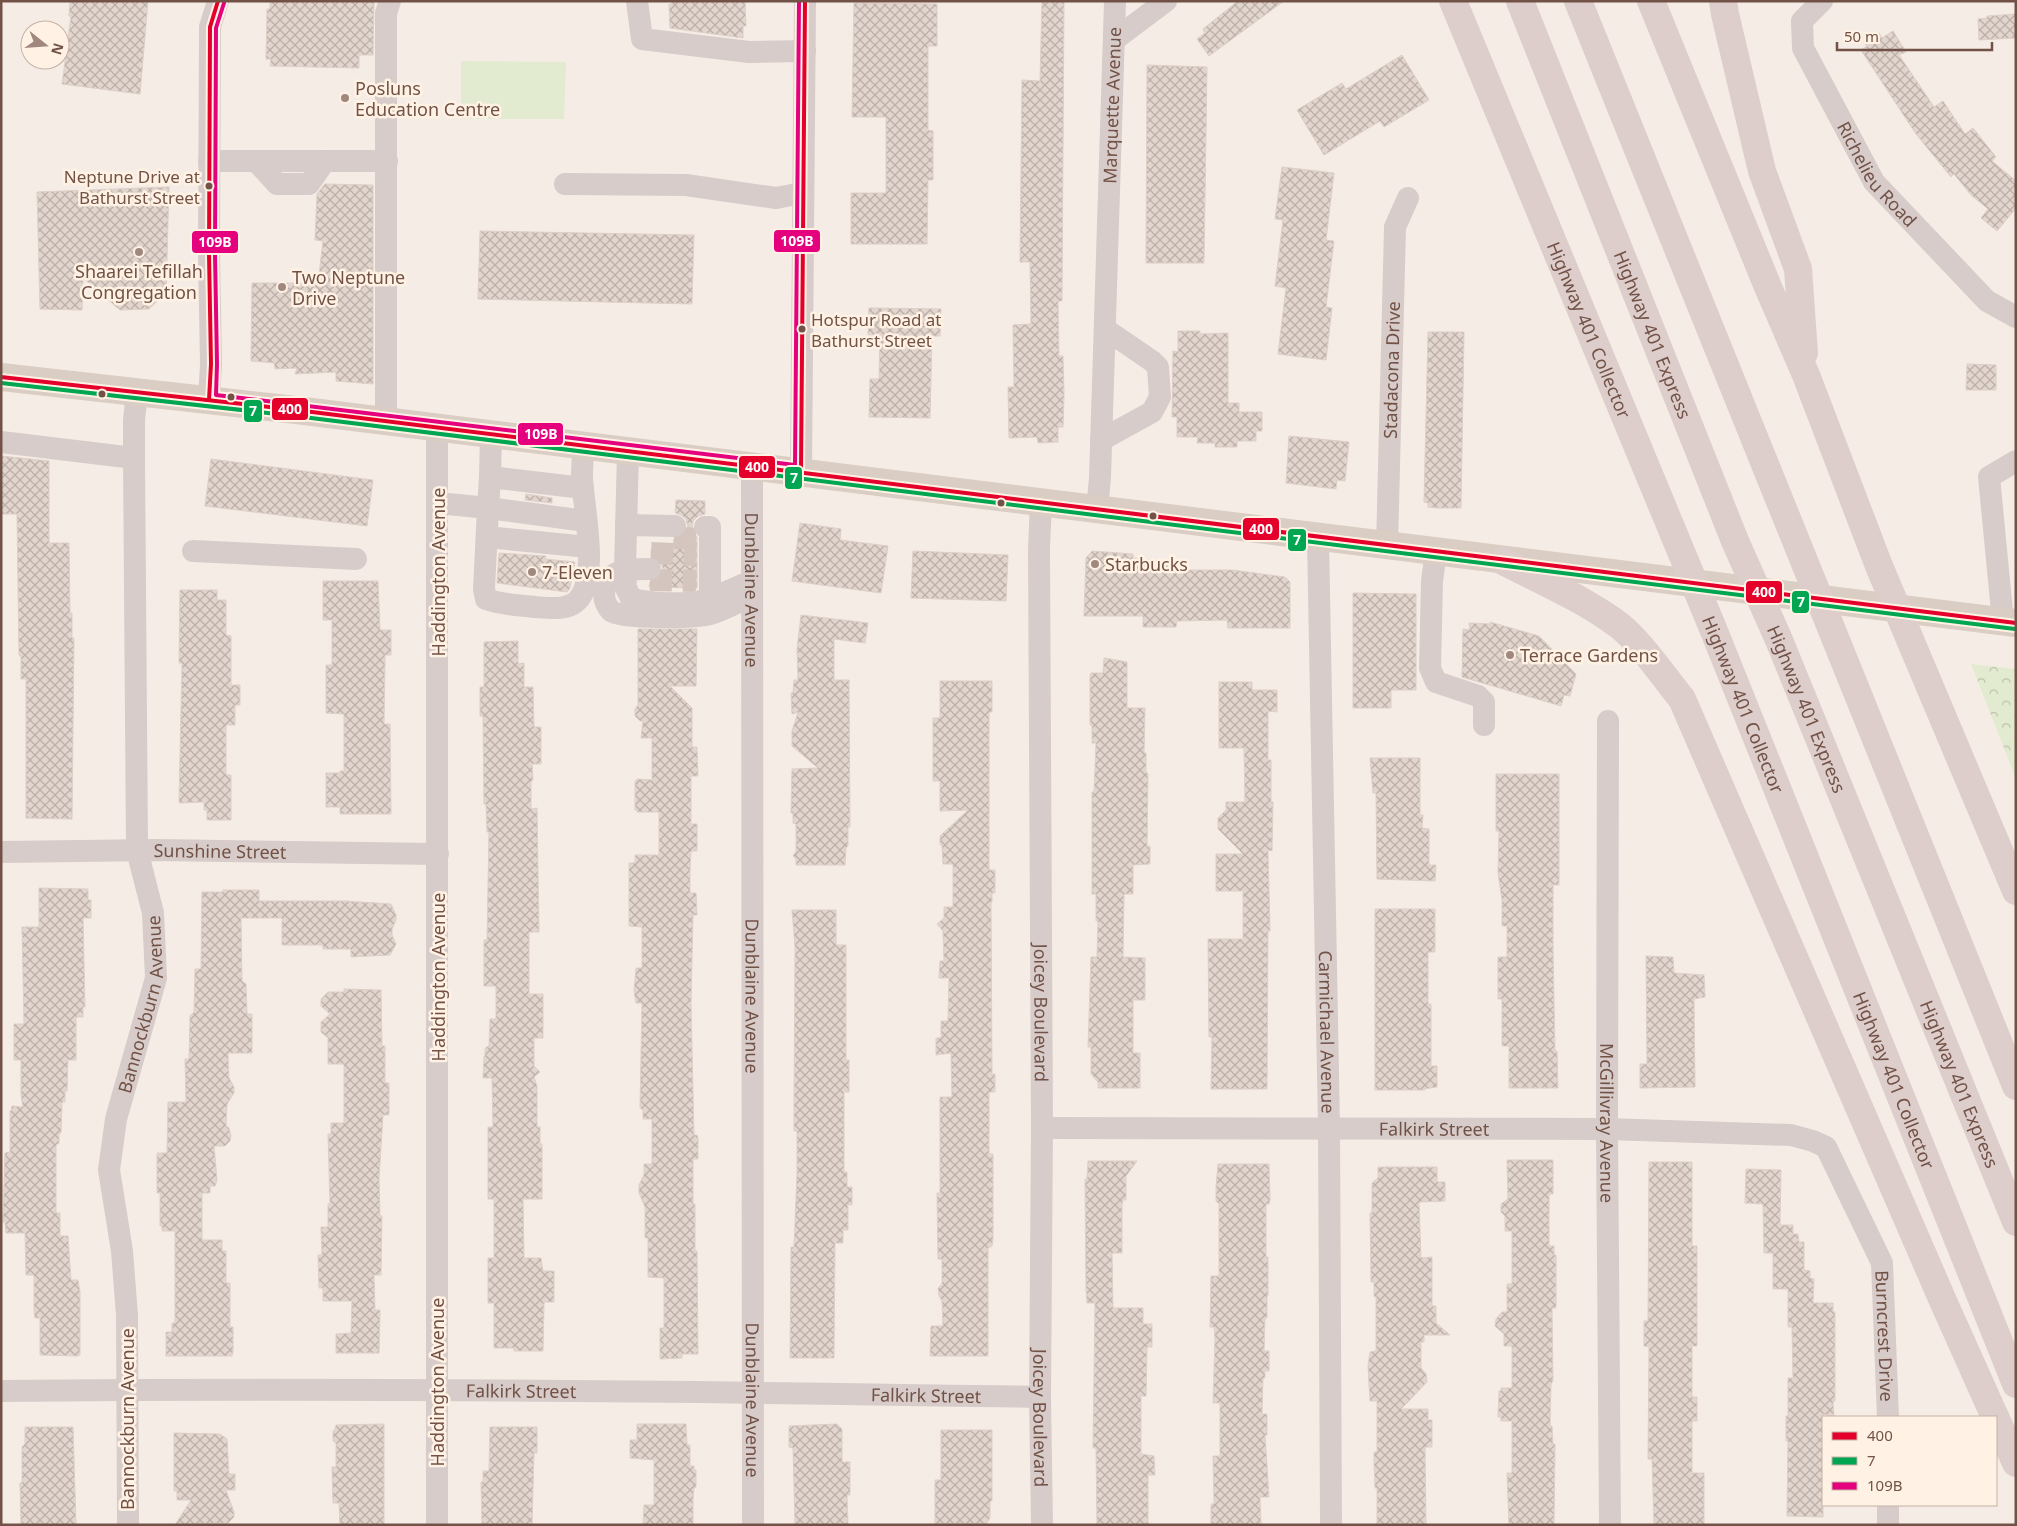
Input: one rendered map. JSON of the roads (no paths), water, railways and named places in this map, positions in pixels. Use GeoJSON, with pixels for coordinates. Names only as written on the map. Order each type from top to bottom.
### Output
{"type":"FeatureCollection","features":[{"type":"Feature","properties":{"kind":"highway","name":"Highway 401 Collector"},"geometry":{"type":"LineString","coordinates":[[1453,1],[1675,541],[1714,631],[2016,1384]]}},
{"type":"Feature","properties":{"kind":"highway","name":"Highway 401 Express"},"geometry":{"type":"LineString","coordinates":[[1520,1],[1735,542],[1779,640],[2016,1222]]}},
{"type":"Feature","properties":{"kind":"highway"},"geometry":{"type":"LineString","coordinates":[[1578,1],[2016,1086]]}},
{"type":"Feature","properties":{"kind":"highway"},"geometry":{"type":"LineString","coordinates":[[1652,1],[1764,278],[1806,375],[1879,566],[2016,891]]}},
{"type":"Feature","properties":{"kind":"highway"},"geometry":{"type":"LineString","coordinates":[[1723,1],[1762,170],[1798,270],[1806,375]]}},
{"type":"Feature","properties":{"kind":"highway"},"geometry":{"type":"LineString","coordinates":[[1502,561],[1584,603],[1620,627],[1633,639],[1682,699],[1994,1416]]}},
{"type":"Feature","properties":{"kind":"highway"},"geometry":{"type":"LineString","coordinates":[[1997,1422],[2016,1463]]}},
{"type":"Feature","properties":{"kind":"main road"},"geometry":{"type":"LineString","coordinates":[[1,377],[209,400],[752,468],[801,472],[2010,623]]}},
{"type":"Feature","properties":{"kind":"street"},"geometry":{"type":"LineString","coordinates":[[209,400],[211,364],[210,28],[218,1]]}},
{"type":"Feature","properties":{"kind":"street"},"geometry":{"type":"LineString","coordinates":[[386,422],[386,13],[390,1]]}},
{"type":"Feature","properties":{"kind":"street"},"geometry":{"type":"LineString","coordinates":[[637,1],[642,39],[750,52],[805,51]]}},
{"type":"Feature","properties":{"kind":"street"},"geometry":{"type":"LineString","coordinates":[[801,472],[805,1]]}},
{"type":"Feature","properties":{"kind":"street","name":"Marquette Avenue"},"geometry":{"type":"LineString","coordinates":[[1097,509],[1105,329],[1115,1]]}},
{"type":"Feature","properties":{"kind":"street"},"geometry":{"type":"LineString","coordinates":[[1114,40],[1166,1]]}},
{"type":"Feature","properties":{"kind":"street","name":"Richelieu Road"},"geometry":{"type":"LineString","coordinates":[[1822,1],[1802,20],[1803,48],[1874,182],[1987,301],[2016,317]]}},
{"type":"Feature","properties":{"kind":"street"},"geometry":{"type":"LineString","coordinates":[[209,161],[387,162]]}},
{"type":"Feature","properties":{"kind":"street"},"geometry":{"type":"LineString","coordinates":[[565,184],[686,185],[776,198],[802,193]]}},
{"type":"Feature","properties":{"kind":"street","name":"Stadacona Drive"},"geometry":{"type":"LineString","coordinates":[[1388,546],[1395,228],[1408,198]]}},
{"type":"Feature","properties":{"kind":"street"},"geometry":{"type":"LineString","coordinates":[[1101,440],[1152,412],[1160,397],[1158,367],[1152,360],[1105,329]]}},
{"type":"Feature","properties":{"kind":"street","name":"Bannockburn Avenue"},"geometry":{"type":"LineString","coordinates":[[128,1525],[127,1315],[122,1251],[108,1170],[116,1119],[156,978],[153,913],[137,850],[134,420],[137,393]]}},
{"type":"Feature","properties":{"kind":"street","name":"Haddington Avenue"},"geometry":{"type":"LineString","coordinates":[[437,429],[437,1525]]}},
{"type":"Feature","properties":{"kind":"street"},"geometry":{"type":"LineString","coordinates":[[491,436],[484,589],[486,598],[497,603],[556,609],[574,604],[583,594],[588,579],[590,563],[583,488],[583,447]]}},
{"type":"Feature","properties":{"kind":"street"},"geometry":{"type":"LineString","coordinates":[[1,442],[134,458]]}},
{"type":"Feature","properties":{"kind":"street"},"geometry":{"type":"LineString","coordinates":[[628,452],[625,553],[626,588],[631,598],[640,601],[687,602],[705,561],[752,588],[725,609],[709,614],[623,616],[612,612],[607,607],[604,596],[606,582],[625,553],[674,532]]}},
{"type":"Feature","properties":{"kind":"street"},"geometry":{"type":"LineString","coordinates":[[2010,623],[1989,477],[2016,461]]}},
{"type":"Feature","properties":{"kind":"street","name":"Dunblaine Avenue"},"geometry":{"type":"LineString","coordinates":[[752,468],[753,1525]]}},
{"type":"Feature","properties":{"kind":"street"},"geometry":{"type":"LineString","coordinates":[[490,477],[583,488]]}},
{"type":"Feature","properties":{"kind":"street","name":"Joicey Boulevard"},"geometry":{"type":"LineString","coordinates":[[1041,502],[1039,549],[1042,1128],[1040,1397],[1042,1525]]}},
{"type":"Feature","properties":{"kind":"street"},"geometry":{"type":"LineString","coordinates":[[438,503],[586,521]]}},
{"type":"Feature","properties":{"kind":"street"},"geometry":{"type":"LineString","coordinates":[[487,537],[588,547]]}},
{"type":"Feature","properties":{"kind":"street","name":"Carmichael Avenue"},"geometry":{"type":"LineString","coordinates":[[1318,538],[1329,1127],[1331,1525]]}},
{"type":"Feature","properties":{"kind":"street"},"geometry":{"type":"LineString","coordinates":[[193,551],[356,559]]}},
{"type":"Feature","properties":{"kind":"street"},"geometry":{"type":"LineString","coordinates":[[1436,552],[1432,581],[1430,668],[1436,682],[1478,696],[1484,702],[1484,725]]}},
{"type":"Feature","properties":{"kind":"street"},"geometry":{"type":"LineString","coordinates":[[625,553],[650,567]]}},
{"type":"Feature","properties":{"kind":"street","name":"McGillivray Avenue"},"geometry":{"type":"LineString","coordinates":[[1608,721],[1607,1129],[1610,1525]]}},
{"type":"Feature","properties":{"kind":"street","name":"Sunshine Street"},"geometry":{"type":"LineString","coordinates":[[1,852],[137,850],[438,854]]}},
{"type":"Feature","properties":{"kind":"street","name":"Falkirk Street"},"geometry":{"type":"LineString","coordinates":[[1042,1128],[1329,1127],[1607,1129],[1792,1135],[1813,1140],[1826,1147]]}},
{"type":"Feature","properties":{"kind":"street","name":"Burncrest Drive"},"geometry":{"type":"LineString","coordinates":[[1826,1147],[1882,1263],[1888,1416]]}},
{"type":"Feature","properties":{"kind":"street","name":"Falkirk Street"},"geometry":{"type":"LineString","coordinates":[[1,1391],[436,1389],[753,1391],[1040,1397]]}},
{"type":"Feature","properties":{"kind":"street"},"geometry":{"type":"LineString","coordinates":[[1888,1506],[1888,1525]]}},
{"type":"Feature","properties":{"kind":"tunnel"},"geometry":{"type":"LineString","coordinates":[[674,538],[704,539]]}},
{"type":"Feature","properties":{"kind":"tunnel"},"geometry":{"type":"LineString","coordinates":[[651,553],[696,555]]}},
{"type":"Feature","properties":{"kind":"tunnel"},"geometry":{"type":"LineString","coordinates":[[650,580],[696,581]]}},
{"type":"Feature","properties":{"kind":"place","name":"Posluns Education Centre"},"geometry":{"type":"Point","coordinates":[345,98]}},
{"type":"Feature","properties":{"kind":"place","name":"Neptune Drive at Bathurst Street"},"geometry":{"type":"Point","coordinates":[209,186]}},
{"type":"Feature","properties":{"kind":"place","name":"Shaarei Tefillah Congregation"},"geometry":{"type":"Point","coordinates":[139,252]}},
{"type":"Feature","properties":{"kind":"place","name":"Two Neptune Drive"},"geometry":{"type":"Point","coordinates":[282,287]}},
{"type":"Feature","properties":{"kind":"place","name":"Hotspur Road at Bathurst Street"},"geometry":{"type":"Point","coordinates":[802,329]}},
{"type":"Feature","properties":{"kind":"place","name":"Starbucks"},"geometry":{"type":"Point","coordinates":[1095,564]}},
{"type":"Feature","properties":{"kind":"place","name":"7-Eleven"},"geometry":{"type":"Point","coordinates":[532,572]}},
{"type":"Feature","properties":{"kind":"place","name":"Terrace Gardens"},"geometry":{"type":"Point","coordinates":[1510,655]}}]}
